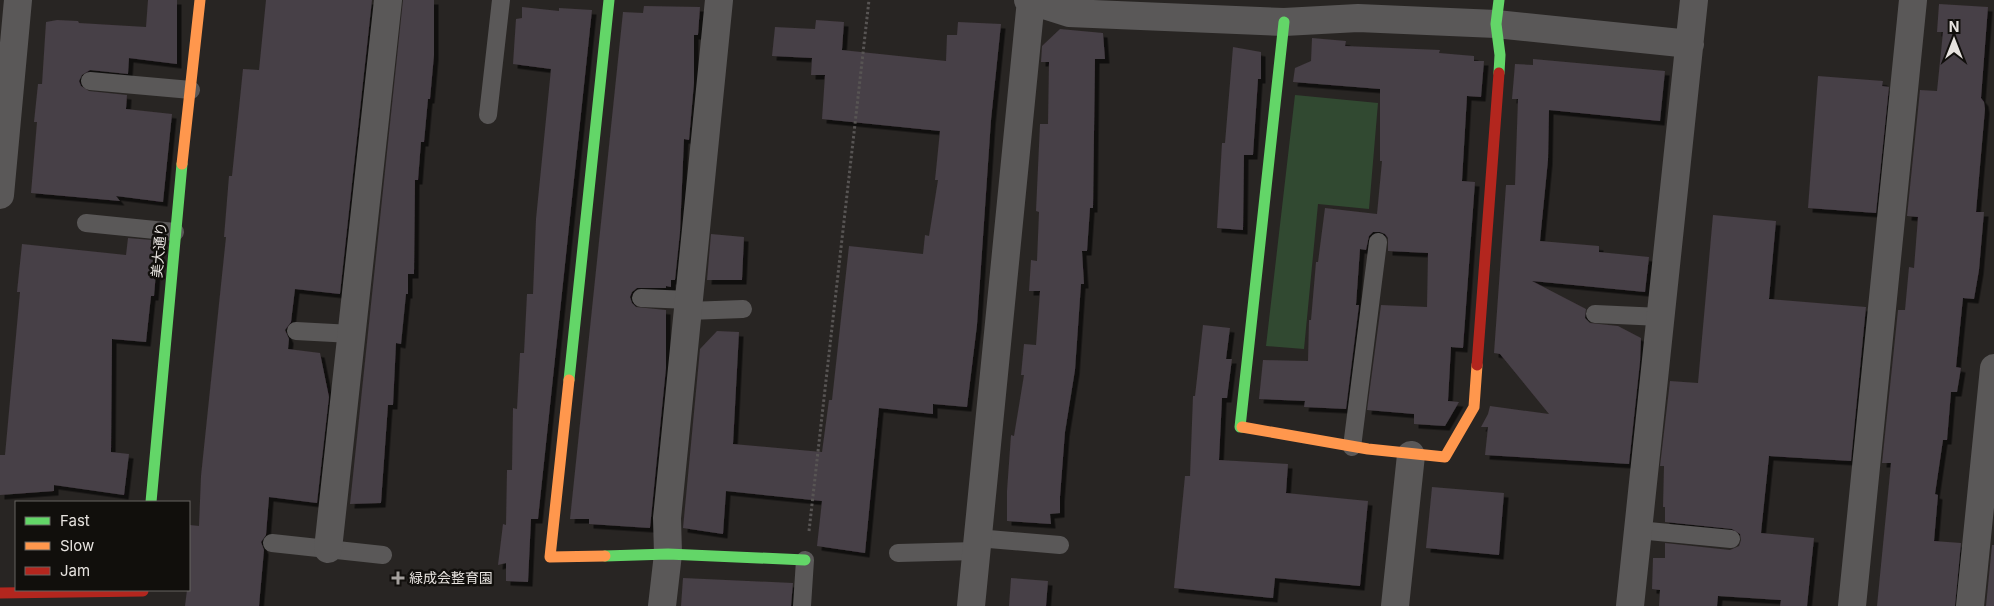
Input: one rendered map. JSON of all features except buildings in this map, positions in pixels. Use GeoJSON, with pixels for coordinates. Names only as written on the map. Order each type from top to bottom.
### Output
{"type":"FeatureCollection","features":[{"type":"Feature","properties":{"kind":"street"},"geometry":{"type":"LineString","coordinates":[[0,195],[18,0]]}},
{"type":"Feature","properties":{"kind":"street","name":"美大通り"},"geometry":{"type":"LineString","coordinates":[[151,501],[175,232],[200,0]]}},
{"type":"Feature","properties":{"kind":"street"},"geometry":{"type":"LineString","coordinates":[[328,549],[388,0]]}},
{"type":"Feature","properties":{"kind":"street"},"geometry":{"type":"LineString","coordinates":[[609,0],[550,557],[668,554],[805,560]]}},
{"type":"Feature","properties":{"kind":"street"},"geometry":{"type":"LineString","coordinates":[[662,606],[668,554],[667,518],[719,0]]}},
{"type":"Feature","properties":{"kind":"street"},"geometry":{"type":"LineString","coordinates":[[971,606],[1030,0],[1068,14],[1284,22],[1359,9],[1498,12],[1690,44]]}},
{"type":"Feature","properties":{"kind":"street"},"geometry":{"type":"LineString","coordinates":[[1630,606],[1694,0]]}},
{"type":"Feature","properties":{"kind":"street"},"geometry":{"type":"LineString","coordinates":[[1852,606],[1913,0]]}},
{"type":"Feature","properties":{"kind":"street"},"geometry":{"type":"LineString","coordinates":[[1284,22],[1240,427],[1352,447],[1411,455],[1445,457],[1474,407],[1500,55],[1498,12]]}},
{"type":"Feature","properties":{"kind":"street"},"geometry":{"type":"LineString","coordinates":[[1970,606],[1994,368]]}},
{"type":"Feature","properties":{"kind":"street"},"geometry":{"type":"LineString","coordinates":[[1395,606],[1411,455]]}},
{"type":"Feature","properties":{"kind":"street"},"geometry":{"type":"LineString","coordinates":[[0,593],[95,591]]}},
{"type":"Feature","properties":{"kind":"street"},"geometry":{"type":"LineString","coordinates":[[142,606],[143,591]]}},
{"type":"Feature","properties":{"kind":"lane"},"geometry":{"type":"LineString","coordinates":[[488,115],[501,0]]}},
{"type":"Feature","properties":{"kind":"lane"},"geometry":{"type":"LineString","coordinates":[[90,81],[190,90]]}},
{"type":"Feature","properties":{"kind":"lane"},"geometry":{"type":"LineString","coordinates":[[86,222],[175,232]]}},
{"type":"Feature","properties":{"kind":"lane"},"geometry":{"type":"LineString","coordinates":[[1352,447],[1378,242]]}},
{"type":"Feature","properties":{"kind":"lane"},"geometry":{"type":"LineString","coordinates":[[641,298],[689,305],[743,309]]}},
{"type":"Feature","properties":{"kind":"lane"},"geometry":{"type":"LineString","coordinates":[[1595,314],[1661,317]]}},
{"type":"Feature","properties":{"kind":"lane"},"geometry":{"type":"LineString","coordinates":[[296,331],[352,334]]}},
{"type":"Feature","properties":{"kind":"lane"},"geometry":{"type":"LineString","coordinates":[[1638,530],[1731,539]]}},
{"type":"Feature","properties":{"kind":"lane"},"geometry":{"type":"LineString","coordinates":[[272,542],[384,555]]}},
{"type":"Feature","properties":{"kind":"lane"},"geometry":{"type":"LineString","coordinates":[[898,553],[977,545],[1060,545]]}},
{"type":"Feature","properties":{"kind":"lane"},"geometry":{"type":"LineString","coordinates":[[802,606],[805,560]]}},
{"type":"Feature","properties":{"kind":"path"},"geometry":{"type":"LineString","coordinates":[[805,560],[868,0]]}},
{"type":"Feature","properties":{"kind":"green space"},"geometry":{"type":"Polygon","coordinates":[[[1295,95],[1378,103],[1369,209],[1318,204],[1304,349],[1266,346],[1295,95]]]}},
{"type":"Feature","properties":{"kind":"traffic: fast"},"geometry":{"type":"LineString","coordinates":[[569,380],[609,0]]}},
{"type":"Feature","properties":{"kind":"traffic: fast"},"geometry":{"type":"LineString","coordinates":[[1499,0],[1496,24],[1500,55],[1499,73]]}},
{"type":"Feature","properties":{"kind":"traffic: fast"},"geometry":{"type":"LineString","coordinates":[[1242,427],[1240,427],[1284,22]]}},
{"type":"Feature","properties":{"kind":"traffic: fast"},"geometry":{"type":"LineString","coordinates":[[151,501],[182,164]]}},
{"type":"Feature","properties":{"kind":"traffic: fast"},"geometry":{"type":"LineString","coordinates":[[605,556],[668,554],[805,560]]}},
{"type":"Feature","properties":{"kind":"traffic: slow"},"geometry":{"type":"LineString","coordinates":[[182,164],[200,0]]}},
{"type":"Feature","properties":{"kind":"traffic: slow"},"geometry":{"type":"LineString","coordinates":[[1242,427],[1368,449],[1445,457],[1474,407],[1477,365]]}},
{"type":"Feature","properties":{"kind":"traffic: slow"},"geometry":{"type":"LineString","coordinates":[[569,380],[550,557],[605,556]]}},
{"type":"Feature","properties":{"kind":"traffic: jam"},"geometry":{"type":"LineString","coordinates":[[1477,365],[1499,73]]}},
{"type":"Feature","properties":{"kind":"traffic: jam"},"geometry":{"type":"LineString","coordinates":[[0,593],[143,591]]}},
{"type":"Feature","properties":{"kind":"place","name":"緑成会整育園"},"geometry":{"type":"Point","coordinates":[398,578]}}]}
